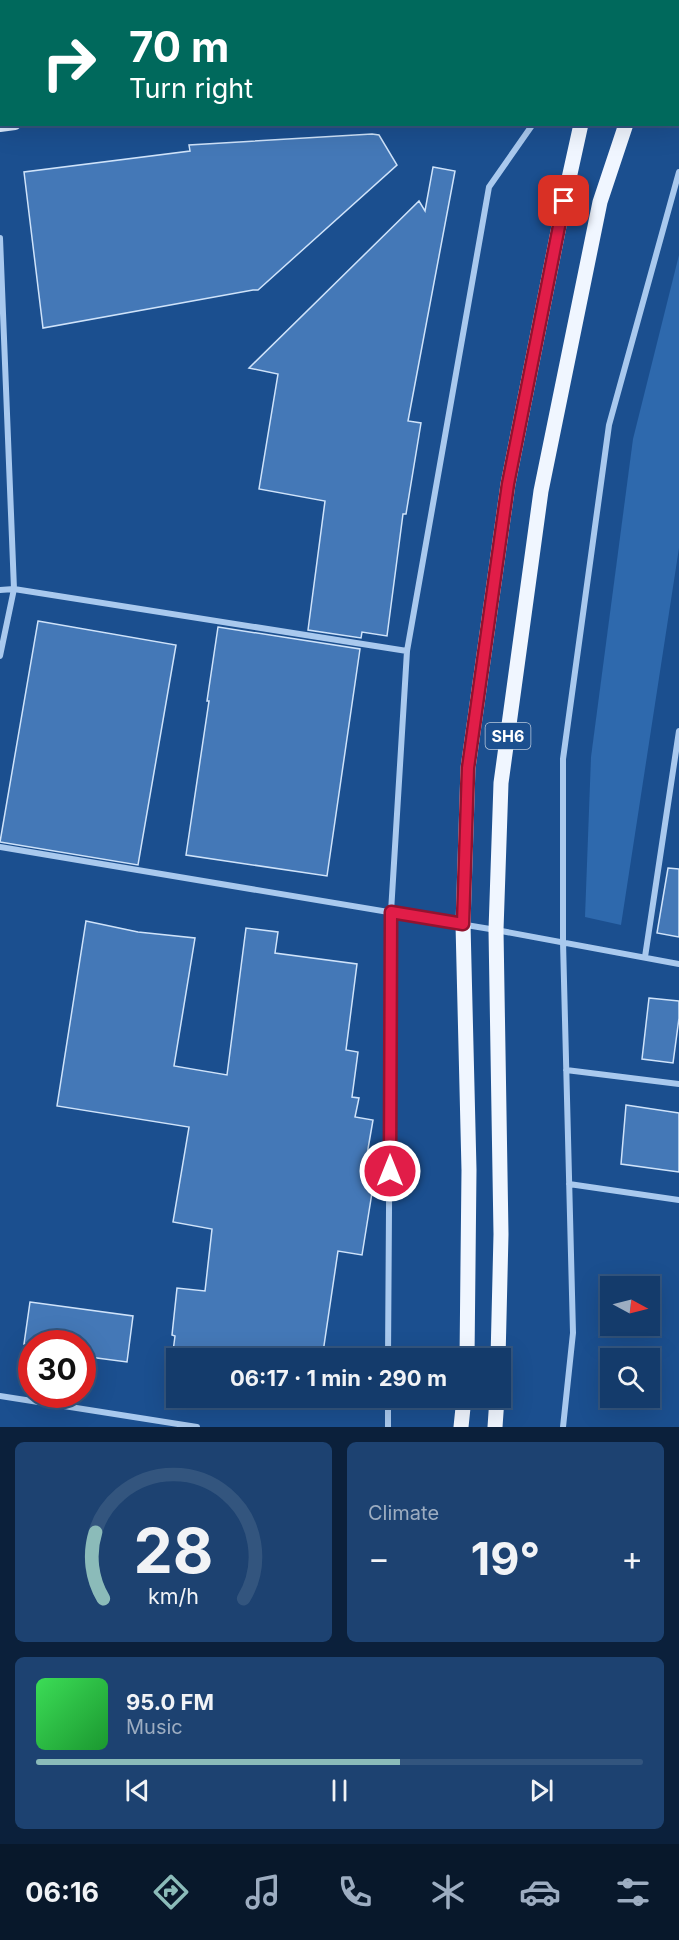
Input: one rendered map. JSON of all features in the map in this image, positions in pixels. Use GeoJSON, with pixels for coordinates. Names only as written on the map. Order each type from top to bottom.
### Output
{"type":"FeatureCollection","features":[{"type":"Feature","properties":{"kind":"main road","name":"SH6"},"geometry":{"type":"LineString","coordinates":[[467,1348],[469,1170],[463,924],[468,768],[508,484],[581,126]]}},
{"type":"Feature","properties":{"kind":"main road","name":"SH6"},"geometry":{"type":"LineString","coordinates":[[498,1348],[501,1233],[496,930],[501,783],[542,491],[600,202],[625,126]]}},
{"type":"Feature","properties":{"kind":"main road"},"geometry":{"type":"LineString","coordinates":[[461,1427],[463,1408]]}},
{"type":"Feature","properties":{"kind":"main road"},"geometry":{"type":"LineString","coordinates":[[495,1427],[496,1408]]}},
{"type":"Feature","properties":{"kind":"street"},"geometry":{"type":"LineString","coordinates":[[388,1348],[391,912],[407,651],[489,187],[532,126]]}},
{"type":"Feature","properties":{"kind":"street"},"geometry":{"type":"LineString","coordinates":[[563,1427],[573,1333],[563,942],[563,759],[609,425],[679,172]]}},
{"type":"Feature","properties":{"kind":"street"},"geometry":{"type":"LineString","coordinates":[[0,238],[14,589],[0,656]]}},
{"type":"Feature","properties":{"kind":"street"},"geometry":{"type":"LineString","coordinates":[[0,590],[14,589],[407,651]]}},
{"type":"Feature","properties":{"kind":"street"},"geometry":{"type":"LineString","coordinates":[[645,957],[679,731]]}},
{"type":"Feature","properties":{"kind":"street"},"geometry":{"type":"LineString","coordinates":[[0,847],[463,924],[679,964]]}},
{"type":"Feature","properties":{"kind":"street"},"geometry":{"type":"LineString","coordinates":[[566,1070],[679,1084]]}},
{"type":"Feature","properties":{"kind":"street"},"geometry":{"type":"LineString","coordinates":[[569,1184],[679,1200]]}},
{"type":"Feature","properties":{"kind":"street"},"geometry":{"type":"LineString","coordinates":[[0,1396],[195,1427]]}},
{"type":"Feature","properties":{"kind":"street"},"geometry":{"type":"LineString","coordinates":[[388,1408],[388,1427]]}},
{"type":"Feature","properties":{"kind":"shaded area"},"geometry":{"type":"Polygon","coordinates":[[[679,255],[679,548],[621,925],[585,917],[591,757],[633,439],[679,255]]]}},
{"type":"Feature","properties":{"kind":"building"},"geometry":{"type":"Polygon","coordinates":[[[379,135],[397,165],[258,290],[43,328],[24,172],[190,151],[189,145],[379,135]]]}},
{"type":"Feature","properties":{"kind":"building"},"geometry":{"type":"Polygon","coordinates":[[[433,167],[455,171],[408,421],[421,423],[406,514],[403,514],[387,636],[362,632],[361,638],[308,630],[325,501],[259,489],[278,374],[249,368],[419,201],[425,211],[433,167]]]}},
{"type":"Feature","properties":{"kind":"building"},"geometry":{"type":"Polygon","coordinates":[[[38,621],[176,645],[138,865],[0,842],[38,621]]]}},
{"type":"Feature","properties":{"kind":"building"},"geometry":{"type":"Polygon","coordinates":[[[218,627],[360,649],[327,876],[186,855],[218,627]]]}},
{"type":"Feature","properties":{"kind":"building"},"geometry":{"type":"Polygon","coordinates":[[[668,868],[679,869],[679,937],[657,933],[668,868]]]}},
{"type":"Feature","properties":{"kind":"building"},"geometry":{"type":"Polygon","coordinates":[[[86,921],[138,932],[195,938],[174,1066],[227,1075],[246,928],[278,932],[275,953],[357,964],[346,1050],[358,1052],[352,1097],[359,1098],[355,1117],[373,1120],[364,1172],[375,1174],[362,1255],[338,1251],[324,1348],[173,1348],[175,1336],[172,1335],[177,1288],[205,1291],[212,1229],[173,1222],[189,1127],[57,1106],[86,921]]]}},
{"type":"Feature","properties":{"kind":"building"},"geometry":{"type":"Polygon","coordinates":[[[649,998],[679,1001],[673,1063],[642,1059],[649,998]]]}},
{"type":"Feature","properties":{"kind":"building"},"geometry":{"type":"Polygon","coordinates":[[[626,1105],[679,1113],[679,1172],[621,1164],[626,1105]]]}},
{"type":"Feature","properties":{"kind":"building"},"geometry":{"type":"Polygon","coordinates":[[[30,1302],[133,1316],[127,1362],[96,1358],[96,1330],[26,1330],[30,1302]]]}},
{"type":"Feature","properties":{"kind":"route"},"geometry":{"type":"LineString","coordinates":[[390,1171],[391,912],[463,924],[468,768],[508,484],[564,201]]}}]}
